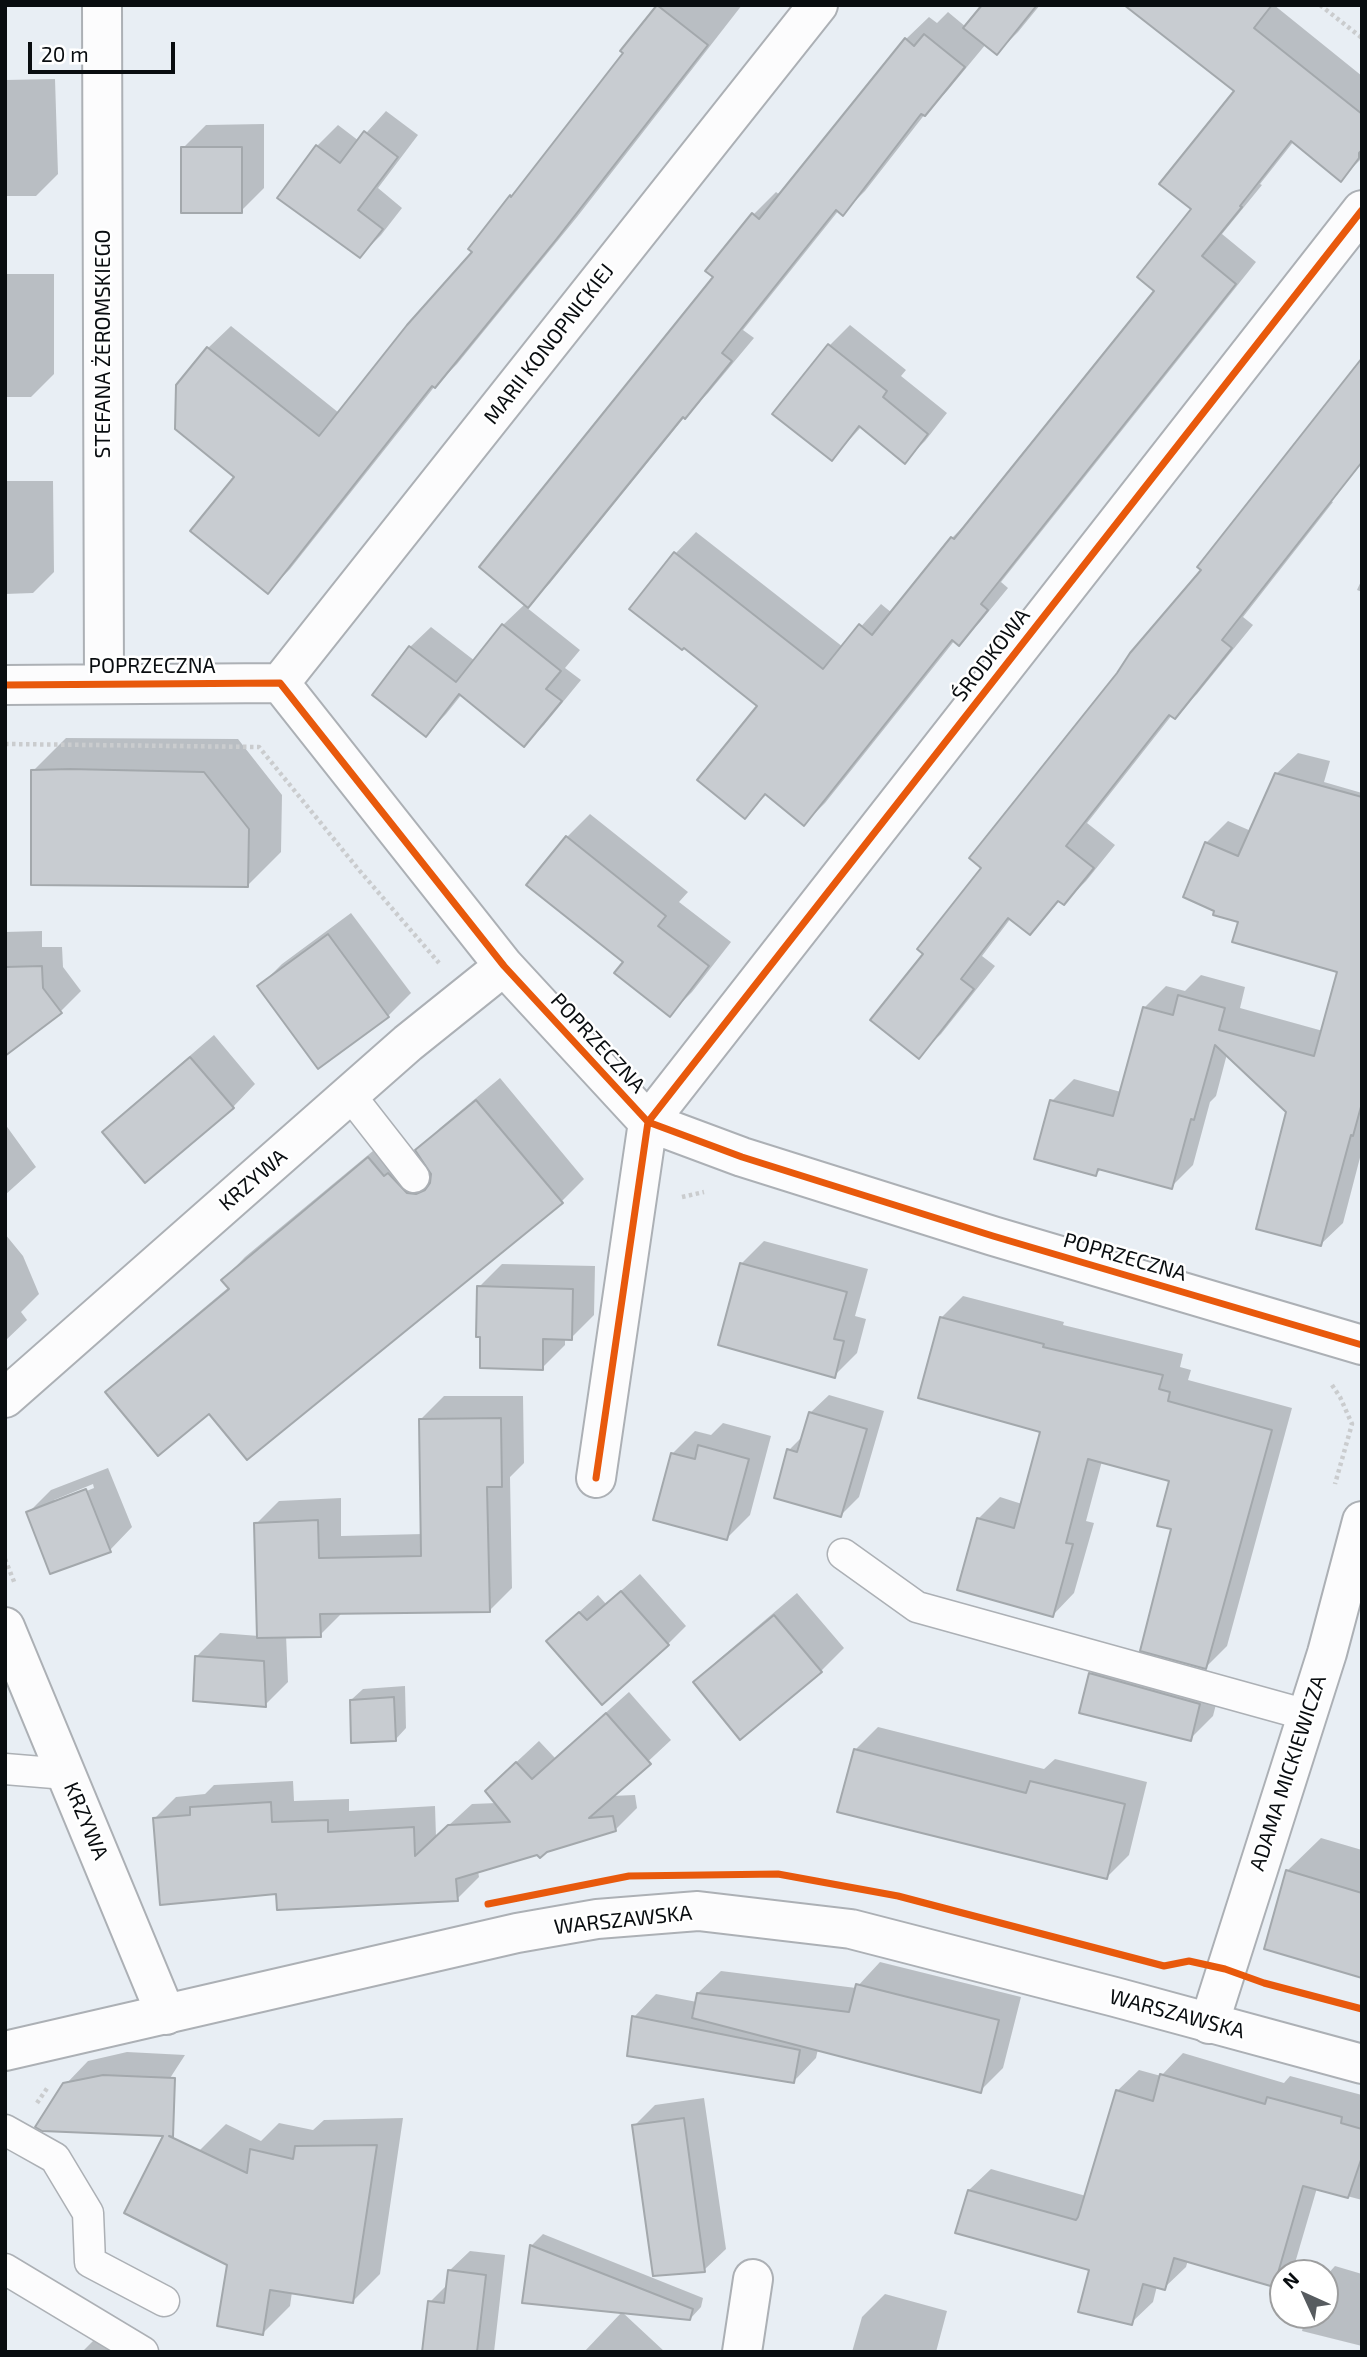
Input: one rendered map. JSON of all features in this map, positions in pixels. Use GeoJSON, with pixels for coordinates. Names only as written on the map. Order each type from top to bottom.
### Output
{"type":"FeatureCollection","features":[{"type":"Feature","properties":{"kind":"street","name":"STEFANA ŻEROMSKIEGO"},"geometry":{"type":"LineString","coordinates":[[102,5],[104,683]]}},
{"type":"Feature","properties":{"kind":"street","name":"MARII KONOPNICKIEJ"},"geometry":{"type":"LineString","coordinates":[[280,683],[818,5]]}},
{"type":"Feature","properties":{"kind":"street","name":"ŚRODKOWA"},"geometry":{"type":"LineString","coordinates":[[648,1122],[1362,210]]}},
{"type":"Feature","properties":{"kind":"street","name":"POPRZECZNA"},"geometry":{"type":"LineString","coordinates":[[5,685],[280,683],[504,966],[648,1122],[742,1157],[993,1236],[1362,1345]]}},
{"type":"Feature","properties":{"kind":"street","name":"KRZYWA"},"geometry":{"type":"LineString","coordinates":[[5,1398],[408,1043],[504,966]]}},
{"type":"Feature","properties":{"kind":"street"},"geometry":{"type":"LineString","coordinates":[[596,1478],[648,1122]]}},
{"type":"Feature","properties":{"kind":"street","name":"ADAMA MICKIEWICZA"},"geometry":{"type":"LineString","coordinates":[[1209,2024],[1327,1653],[1362,1521]]}},
{"type":"Feature","properties":{"kind":"street","name":"KRZYWA"},"geometry":{"type":"LineString","coordinates":[[5,1627],[166,2015]]}},
{"type":"Feature","properties":{"kind":"street","name":"WARSZAWSKA"},"geometry":{"type":"LineString","coordinates":[[5,2051],[517,1933],[597,1919],[698,1911],[851,1929],[1362,2064]]}},
{"type":"Feature","properties":{"kind":"street"},"geometry":{"type":"LineString","coordinates":[[742,2352],[753,2278]]}},
{"type":"Feature","properties":{"kind":"lane"},"geometry":{"type":"LineString","coordinates":[[350,1095],[414,1177]]}},
{"type":"Feature","properties":{"kind":"lane"},"geometry":{"type":"LineString","coordinates":[[842,1554],[918,1607],[1307,1715]]}},
{"type":"Feature","properties":{"kind":"lane"},"geometry":{"type":"LineString","coordinates":[[5,1769],[66,1774]]}},
{"type":"Feature","properties":{"kind":"lane"},"geometry":{"type":"LineString","coordinates":[[10,2132],[55,2158],[88,2213],[90,2262],[164,2301]]}},
{"type":"Feature","properties":{"kind":"lane"},"geometry":{"type":"LineString","coordinates":[[5,2269],[143,2352]]}},
{"type":"Feature","properties":{"kind":"path"},"geometry":{"type":"LineString","coordinates":[[1320,5],[1362,38]]}},
{"type":"Feature","properties":{"kind":"path"},"geometry":{"type":"LineString","coordinates":[[5,744],[259,747],[439,964],[439,973]]}},
{"type":"Feature","properties":{"kind":"path"},"geometry":{"type":"LineString","coordinates":[[10,2132],[50,2085]]}},
{"type":"Feature","properties":{"kind":"building"},"geometry":{"type":"Polygon","coordinates":[[[657,5],[708,45],[555,241],[435,388],[432,386],[268,594],[190,531],[234,477],[175,429],[176,385],[207,347],[319,436],[407,325],[472,252],[468,249],[623,53],[620,51],[657,5]]]}},
{"type":"Feature","properties":{"kind":"building"},"geometry":{"type":"Polygon","coordinates":[[[982,5],[1037,5],[997,55],[963,28],[982,5]]]}},
{"type":"Feature","properties":{"kind":"building"},"geometry":{"type":"Polygon","coordinates":[[[1124,5],[1272,5],[1254,28],[1362,114],[1362,150],[1359,158],[1341,182],[1291,141],[1202,256],[1236,284],[981,604],[988,610],[959,646],[952,640],[804,826],[765,794],[745,819],[697,780],[757,706],[684,648],[682,650],[629,609],[674,552],[823,669],[859,624],[872,635],[951,537],[954,539],[1154,291],[1137,277],[1191,209],[1159,184],[1234,91],[1124,5]]]}},
{"type":"Feature","properties":{"kind":"building"},"geometry":{"type":"Polygon","coordinates":[[[924,34],[965,67],[925,116],[921,114],[843,216],[836,210],[722,353],[732,361],[685,419],[683,417],[528,608],[479,567],[713,277],[705,271],[752,213],[759,219],[905,38],[914,46],[924,34]]]}},
{"type":"Feature","properties":{"kind":"building"},"geometry":{"type":"Polygon","coordinates":[[[364,131],[398,157],[358,210],[383,229],[360,258],[277,198],[316,145],[340,163],[364,131]]]}},
{"type":"Feature","properties":{"kind":"building"},"geometry":{"type":"Polygon","coordinates":[[[181,147],[242,147],[242,213],[181,213],[181,147]]]}},
{"type":"Feature","properties":{"kind":"building"},"geometry":{"type":"Polygon","coordinates":[[[828,344],[887,391],[883,397],[928,434],[905,464],[859,426],[832,461],[772,414],[828,344]]]}},
{"type":"Feature","properties":{"kind":"building"},"geometry":{"type":"Polygon","coordinates":[[[1362,358],[1362,462],[1222,640],[1232,648],[1175,719],[1169,715],[1066,846],[1094,868],[1064,905],[1058,901],[1030,935],[1008,918],[961,979],[974,989],[919,1059],[870,1020],[923,954],[917,949],[981,868],[969,858],[1117,673],[1130,653],[1201,570],[1197,567],[1362,358]]]}},
{"type":"Feature","properties":{"kind":"building"},"geometry":{"type":"Polygon","coordinates":[[[502,624],[561,671],[546,689],[562,701],[524,747],[459,694],[426,737],[372,695],[409,646],[456,682],[502,624]]]}},
{"type":"Feature","properties":{"kind":"building"},"geometry":{"type":"Polygon","coordinates":[[[31,770],[204,772],[249,829],[248,887],[31,885],[31,770]]]}},
{"type":"Feature","properties":{"kind":"building"},"geometry":{"type":"Polygon","coordinates":[[[1275,773],[1362,797],[1362,1103],[1321,1246],[1256,1229],[1286,1112],[1215,1045],[1172,1189],[1098,1169],[1096,1176],[1034,1159],[1050,1100],[1113,1116],[1143,1007],[1173,1015],[1178,995],[1225,1008],[1219,1030],[1314,1056],[1337,972],[1232,942],[1238,922],[1213,915],[1214,911],[1183,897],[1205,842],[1238,856],[1275,773]]]}},
{"type":"Feature","properties":{"kind":"building"},"geometry":{"type":"Polygon","coordinates":[[[566,836],[666,916],[658,926],[709,966],[670,1017],[614,973],[623,962],[526,885],[566,836]]]}},
{"type":"Feature","properties":{"kind":"building"},"geometry":{"type":"Polygon","coordinates":[[[328,934],[389,1017],[318,1069],[257,986],[328,934]]]}},
{"type":"Feature","properties":{"kind":"building"},"geometry":{"type":"Polygon","coordinates":[[[42,966],[43,988],[62,1013],[5,1056],[5,967],[42,966]]]}},
{"type":"Feature","properties":{"kind":"building"},"geometry":{"type":"Polygon","coordinates":[[[190,1057],[234,1108],[145,1183],[102,1132],[190,1057]]]}},
{"type":"Feature","properties":{"kind":"building"},"geometry":{"type":"Polygon","coordinates":[[[476,1100],[563,1203],[247,1460],[209,1414],[158,1456],[105,1392],[229,1289],[221,1280],[368,1157],[384,1176],[388,1173],[407,1193],[416,1194],[425,1190],[430,1183],[431,1174],[415,1150],[476,1100]]]}},
{"type":"Feature","properties":{"kind":"building"},"geometry":{"type":"Polygon","coordinates":[[[740,1263],[847,1292],[834,1339],[844,1341],[835,1378],[718,1345],[740,1263]]]}},
{"type":"Feature","properties":{"kind":"building"},"geometry":{"type":"Polygon","coordinates":[[[477,1286],[573,1289],[572,1340],[543,1339],[543,1370],[480,1368],[480,1337],[476,1337],[477,1286]]]}},
{"type":"Feature","properties":{"kind":"building"},"geometry":{"type":"Polygon","coordinates":[[[940,1317],[1044,1344],[1043,1347],[1163,1375],[1159,1389],[1170,1392],[1168,1401],[1272,1430],[1206,1669],[1140,1651],[1171,1529],[1157,1526],[1169,1481],[1088,1459],[1066,1543],[1073,1544],[1053,1617],[957,1590],[977,1518],[1014,1528],[1040,1432],[918,1398],[940,1317]]]}},
{"type":"Feature","properties":{"kind":"building"},"geometry":{"type":"Polygon","coordinates":[[[809,1412],[867,1429],[841,1517],[774,1498],[787,1449],[797,1452],[809,1412]]]}},
{"type":"Feature","properties":{"kind":"building"},"geometry":{"type":"Polygon","coordinates":[[[501,1418],[502,1487],[487,1487],[490,1612],[320,1614],[321,1637],[257,1638],[254,1523],[318,1520],[319,1558],[421,1556],[419,1419],[501,1418]]]}},
{"type":"Feature","properties":{"kind":"building"},"geometry":{"type":"Polygon","coordinates":[[[698,1445],[749,1459],[727,1540],[653,1520],[671,1453],[695,1459],[698,1445]]]}},
{"type":"Feature","properties":{"kind":"building"},"geometry":{"type":"Polygon","coordinates":[[[86,1489],[111,1552],[50,1574],[26,1512],[86,1489]]]}},
{"type":"Feature","properties":{"kind":"building"},"geometry":{"type":"Polygon","coordinates":[[[621,1591],[669,1645],[602,1705],[546,1641],[579,1612],[587,1620],[621,1591]]]}},
{"type":"Feature","properties":{"kind":"building"},"geometry":{"type":"Polygon","coordinates":[[[774,1615],[822,1672],[740,1740],[693,1682],[774,1615]]]}},
{"type":"Feature","properties":{"kind":"building"},"geometry":{"type":"Polygon","coordinates":[[[195,1656],[264,1661],[266,1707],[193,1701],[195,1656]]]}},
{"type":"Feature","properties":{"kind":"building"},"geometry":{"type":"Polygon","coordinates":[[[1089,1673],[1200,1704],[1191,1741],[1079,1713],[1089,1673]]]}},
{"type":"Feature","properties":{"kind":"building"},"geometry":{"type":"Polygon","coordinates":[[[394,1697],[396,1741],[351,1743],[350,1700],[394,1697]]]}},
{"type":"Feature","properties":{"kind":"building"},"geometry":{"type":"Polygon","coordinates":[[[606,1713],[651,1764],[589,1818],[613,1816],[616,1831],[547,1852],[540,1858],[537,1855],[456,1879],[458,1901],[277,1910],[276,1894],[160,1905],[153,1818],[190,1815],[190,1807],[271,1802],[272,1822],[328,1820],[328,1832],[414,1827],[415,1856],[448,1825],[510,1822],[485,1791],[516,1762],[532,1779],[606,1713]]]}},
{"type":"Feature","properties":{"kind":"building"},"geometry":{"type":"Polygon","coordinates":[[[854,1749],[1026,1793],[1030,1781],[1125,1804],[1107,1879],[837,1812],[854,1749]]]}},
{"type":"Feature","properties":{"kind":"building"},"geometry":{"type":"Polygon","coordinates":[[[1286,1870],[1362,1893],[1362,1978],[1264,1949],[1286,1870]]]}},
{"type":"Feature","properties":{"kind":"building"},"geometry":{"type":"Polygon","coordinates":[[[856,1984],[999,2020],[981,2093],[692,2018],[697,1993],[849,2012],[856,1984]]]}},
{"type":"Feature","properties":{"kind":"building"},"geometry":{"type":"Polygon","coordinates":[[[632,2016],[800,2050],[794,2083],[627,2056],[632,2016]]]}},
{"type":"Feature","properties":{"kind":"building"},"geometry":{"type":"Polygon","coordinates":[[[1160,2074],[1265,2104],[1267,2097],[1342,2117],[1341,2123],[1362,2129],[1362,2157],[1348,2198],[1303,2186],[1282,2259],[1269,2259],[1269,2286],[1174,2258],[1165,2290],[1143,2284],[1132,2325],[1078,2312],[1089,2270],[955,2233],[968,2190],[1076,2220],[1116,2090],[1153,2101],[1160,2074]]]}},
{"type":"Feature","properties":{"kind":"building"},"geometry":{"type":"Polygon","coordinates":[[[103,2075],[175,2078],[173,2137],[169,2136],[247,2173],[250,2149],[293,2159],[295,2146],[377,2145],[353,2303],[270,2290],[263,2335],[217,2326],[227,2265],[124,2213],[163,2136],[42,2131],[35,2127],[63,2083],[103,2075]]]}},
{"type":"Feature","properties":{"kind":"building"},"geometry":{"type":"Polygon","coordinates":[[[684,2118],[705,2272],[653,2276],[632,2125],[684,2118]]]}},
{"type":"Feature","properties":{"kind":"building"},"geometry":{"type":"Polygon","coordinates":[[[530,2245],[693,2309],[690,2320],[522,2303],[530,2245]]]}},
{"type":"Feature","properties":{"kind":"building"},"geometry":{"type":"Polygon","coordinates":[[[448,2270],[486,2275],[477,2352],[422,2352],[428,2301],[444,2303],[448,2270]]]}},
{"type":"Feature","properties":{"kind":"cycle path"},"geometry":{"type":"LineString","coordinates":[[596,1478],[648,1122],[1362,210]]}},
{"type":"Feature","properties":{"kind":"cycle path"},"geometry":{"type":"LineString","coordinates":[[5,685],[280,683],[504,966],[648,1122],[742,1157],[993,1236],[1362,1345]]}},
{"type":"Feature","properties":{"kind":"cycle path"},"geometry":{"type":"LineString","coordinates":[[488,1904],[629,1876],[778,1874],[898,1896],[1164,1966],[1189,1961],[1225,1969],[1264,1983],[1362,2009]]}}]}
